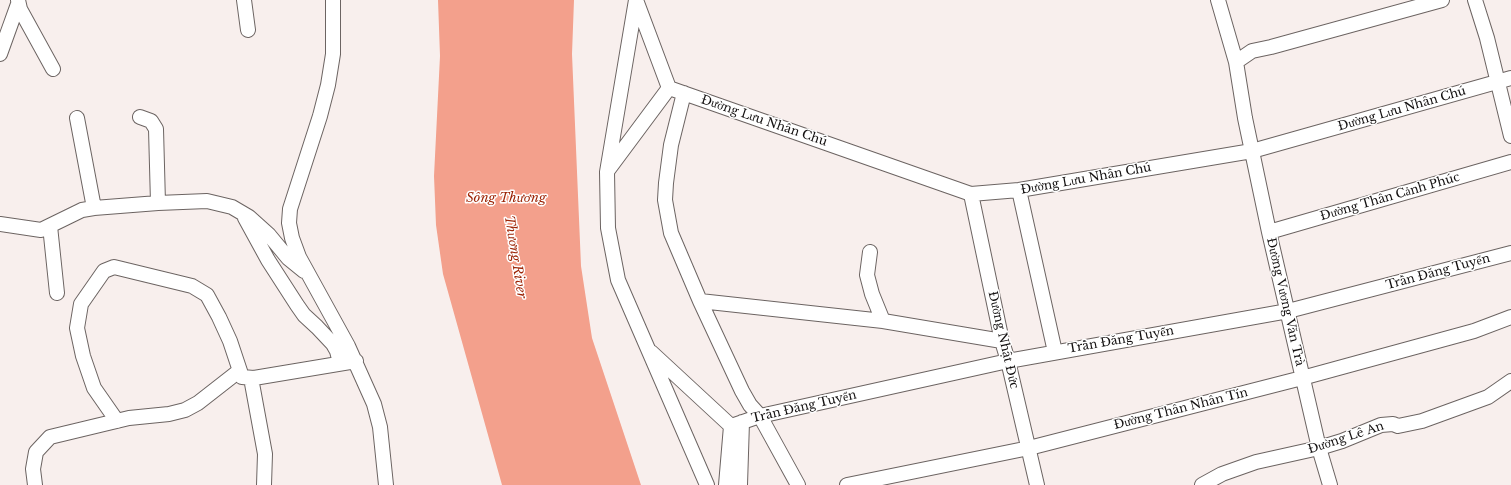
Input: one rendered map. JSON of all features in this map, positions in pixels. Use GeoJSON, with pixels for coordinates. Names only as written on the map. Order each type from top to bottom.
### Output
{"type":"FeatureCollection","features":[{"type":"Feature","properties":{"kind":"street"},"geometry":{"type":"LineString","coordinates":[[244,0],[248,30]]}},
{"type":"Feature","properties":{"kind":"street"},"geometry":{"type":"LineString","coordinates":[[607,172],[669,88],[636,0]]}},
{"type":"Feature","properties":{"kind":"street"},"geometry":{"type":"LineString","coordinates":[[636,0],[607,172],[608,228],[618,280],[707,485]]}},
{"type":"Feature","properties":{"kind":"street","name":"Đường Vương Văn Trà"},"geometry":{"type":"LineString","coordinates":[[1218,0],[1236,62],[1245,118],[1269,232],[1288,310],[1302,378],[1319,448],[1330,485]]}},
{"type":"Feature","properties":{"kind":"street"},"geometry":{"type":"LineString","coordinates":[[1236,62],[1252,51],[1442,0]]}},
{"type":"Feature","properties":{"kind":"street"},"geometry":{"type":"LineString","coordinates":[[1475,0],[1487,38],[1504,80],[1511,136]]}},
{"type":"Feature","properties":{"kind":"street"},"geometry":{"type":"LineString","coordinates":[[0,54],[18,2]]}},
{"type":"Feature","properties":{"kind":"street"},"geometry":{"type":"LineString","coordinates":[[18,2],[53,69]]}},
{"type":"Feature","properties":{"kind":"street"},"geometry":{"type":"LineString","coordinates":[[332,3],[333,54],[328,85],[320,116],[290,208],[289,222],[298,257],[356,361],[374,404],[380,427],[386,485]]}},
{"type":"Feature","properties":{"kind":"street","name":"Đường Lưu Nhân Chú"},"geometry":{"type":"LineString","coordinates":[[669,88],[971,194],[1019,190],[1252,151],[1504,80]]}},
{"type":"Feature","properties":{"kind":"street"},"geometry":{"type":"LineString","coordinates":[[684,93],[671,145],[666,183],[665,200],[671,233],[700,301],[742,392],[750,405],[760,416],[798,485]]}},
{"type":"Feature","properties":{"kind":"street"},"geometry":{"type":"LineString","coordinates":[[140,117],[151,121],[156,129],[158,203]]}},
{"type":"Feature","properties":{"kind":"street"},"geometry":{"type":"LineString","coordinates":[[77,118],[94,208]]}},
{"type":"Feature","properties":{"kind":"street","name":"Đường Thân Cảnh Phúc"},"geometry":{"type":"LineString","coordinates":[[1269,232],[1511,162]]}},
{"type":"Feature","properties":{"kind":"street"},"geometry":{"type":"LineString","coordinates":[[1019,190],[1055,352]]}},
{"type":"Feature","properties":{"kind":"street","name":"Đường Nhật Đức"},"geometry":{"type":"LineString","coordinates":[[971,194],[1002,341],[1037,485]]}},
{"type":"Feature","properties":{"kind":"street"},"geometry":{"type":"LineString","coordinates":[[0,224],[41,230],[82,210],[158,203],[207,201],[227,205],[249,217],[269,235],[288,258],[307,274]]}},
{"type":"Feature","properties":{"kind":"street"},"geometry":{"type":"LineString","coordinates":[[241,212],[268,260],[297,305],[304,315],[317,326],[333,344],[337,351],[340,363]]}},
{"type":"Feature","properties":{"kind":"street"},"geometry":{"type":"LineString","coordinates":[[50,226],[57,293]]}},
{"type":"Feature","properties":{"kind":"street"},"geometry":{"type":"LineString","coordinates":[[870,252],[867,275],[883,321]]}},
{"type":"Feature","properties":{"kind":"street","name":"Trần Đăng Tuyển"},"geometry":{"type":"LineString","coordinates":[[736,424],[760,416],[1008,361],[1288,310],[1511,253]]}},
{"type":"Feature","properties":{"kind":"street"},"geometry":{"type":"LineString","coordinates":[[117,421],[94,388],[83,356],[77,328],[81,304],[104,271],[114,267],[192,286],[207,295],[219,317],[245,374],[265,454],[264,485]]}},
{"type":"Feature","properties":{"kind":"street"},"geometry":{"type":"LineString","coordinates":[[700,301],[883,321],[1002,341]]}},
{"type":"Feature","properties":{"kind":"street","name":"Đường Thân Nhân Tín"},"geometry":{"type":"LineString","coordinates":[[847,485],[1029,448],[1302,378],[1474,331],[1511,317]]}},
{"type":"Feature","properties":{"kind":"street"},"geometry":{"type":"LineString","coordinates":[[647,349],[736,424],[740,485]]}},
{"type":"Feature","properties":{"kind":"street"},"geometry":{"type":"LineString","coordinates":[[35,485],[33,469],[36,452],[50,436],[128,418],[169,414],[185,410],[245,374],[356,361]]}},
{"type":"Feature","properties":{"kind":"street","name":"Đường Lê An"},"geometry":{"type":"LineString","coordinates":[[1202,485],[1222,474],[1256,462],[1319,448],[1342,441],[1381,425],[1393,424],[1398,426],[1422,421],[1488,397],[1511,381]]}},
{"type":"Feature","properties":{"kind":"street"},"geometry":{"type":"LineString","coordinates":[[726,485],[736,424]]}},
{"type":"Feature","properties":{"kind":"water","name":"Sông Thương"},"geometry":{"type":"Polygon","coordinates":[[[438,0],[574,0],[572,54],[581,266],[592,338],[641,485],[502,485],[443,274],[436,225],[434,176],[440,56],[438,0]]]}},
{"type":"Feature","properties":{"kind":"water label","name":"Thương River"},"geometry":{"type":"Point","coordinates":[515,257]}}]}
